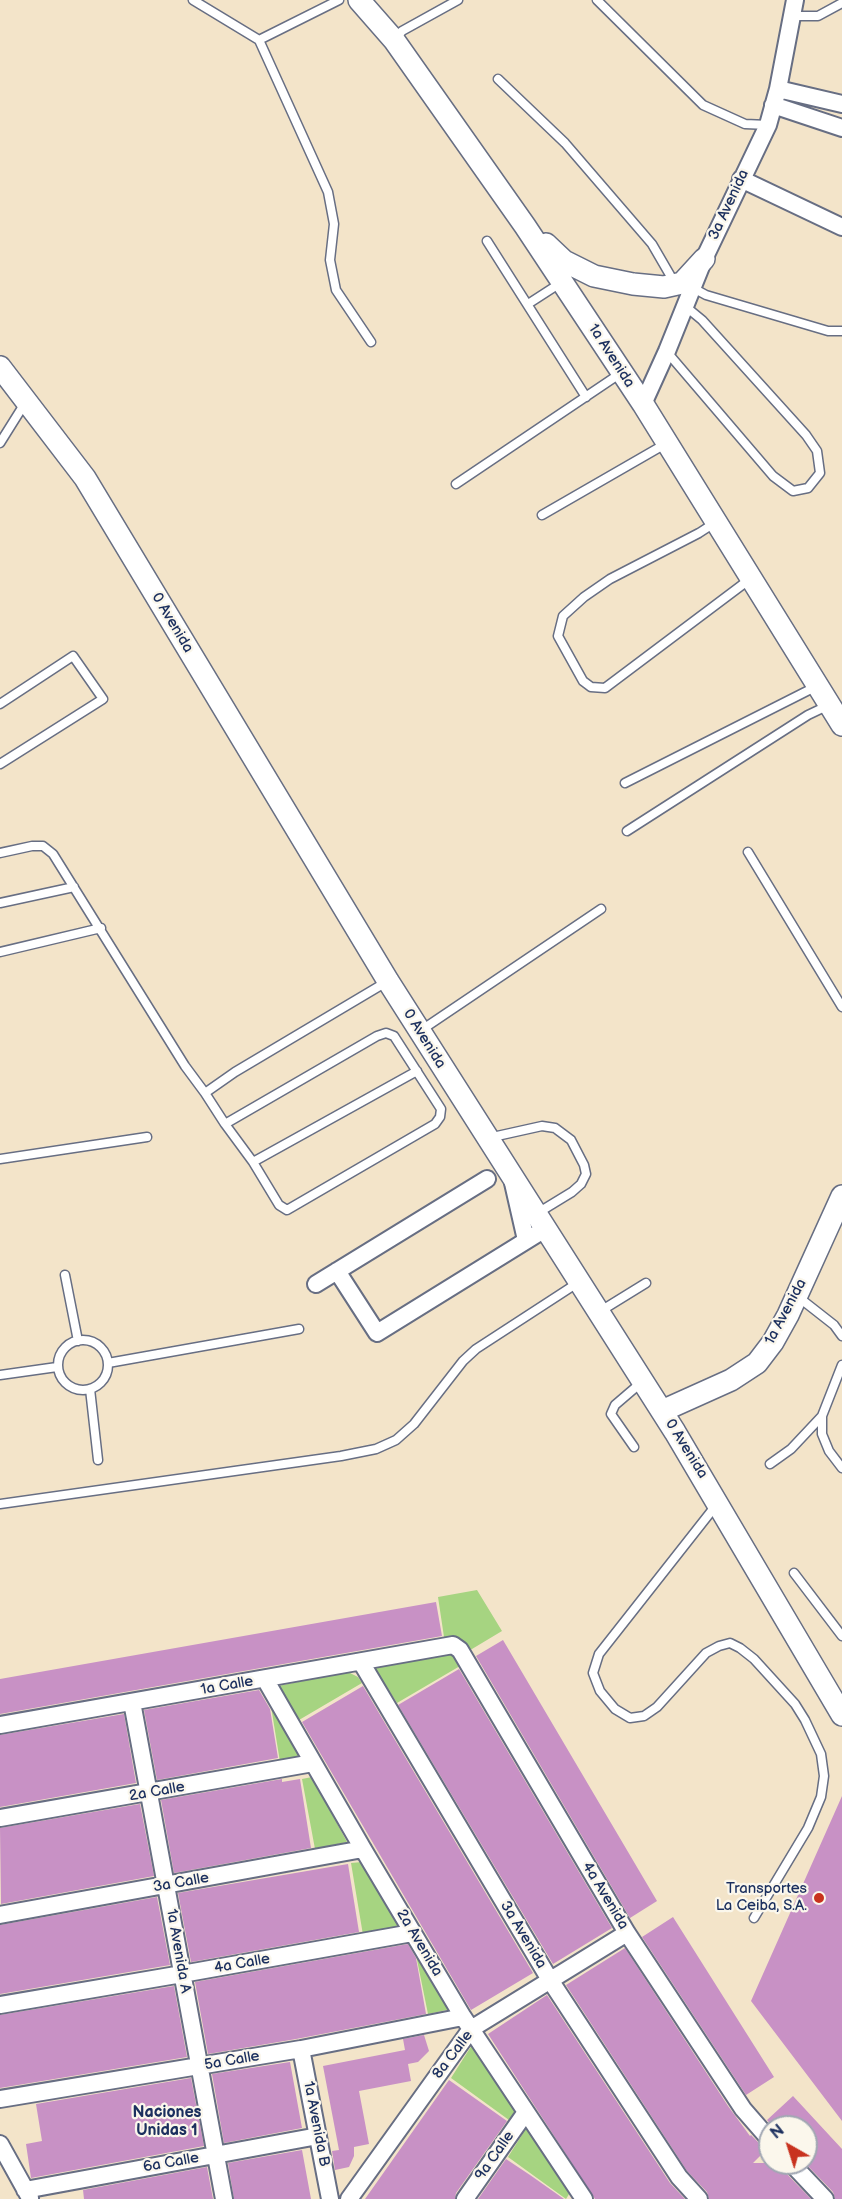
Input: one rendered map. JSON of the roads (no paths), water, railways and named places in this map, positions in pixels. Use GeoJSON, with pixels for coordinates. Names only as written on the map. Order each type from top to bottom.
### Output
{"type":"FeatureCollection","features":[{"type":"Feature","properties":{"kind":"street","name":"1a Avenida"},"geometry":{"type":"LineString","coordinates":[[359,0],[394,40],[525,226],[643,404],[842,725]]}},
{"type":"Feature","properties":{"kind":"street","name":"3a Avenida"},"geometry":{"type":"LineString","coordinates":[[643,404],[704,259],[768,125],[795,4]]}},
{"type":"Feature","properties":{"kind":"street"},"geometry":{"type":"LineString","coordinates":[[776,97],[842,104]]}},
{"type":"Feature","properties":{"kind":"street"},"geometry":{"type":"LineString","coordinates":[[776,97],[842,128]]}},
{"type":"Feature","properties":{"kind":"street"},"geometry":{"type":"LineString","coordinates":[[741,179],[842,227]]}},
{"type":"Feature","properties":{"kind":"street"},"geometry":{"type":"LineString","coordinates":[[525,226],[564,261],[594,276],[633,284],[664,287],[682,283],[704,259]]}},
{"type":"Feature","properties":{"kind":"street","name":"0 Avenida"},"geometry":{"type":"LineString","coordinates":[[0,367],[85,478],[419,1032],[718,1502],[842,1715]]}},
{"type":"Feature","properties":{"kind":"street"},"geometry":{"type":"LineString","coordinates":[[511,1176],[526,1240]]}},
{"type":"Feature","properties":{"kind":"street"},"geometry":{"type":"LineString","coordinates":[[316,1284],[487,1179]]}},
{"type":"Feature","properties":{"kind":"street","name":"1a Avenida"},"geometry":{"type":"LineString","coordinates":[[662,1411],[731,1380],[757,1363],[773,1342],[842,1196]]}},
{"type":"Feature","properties":{"kind":"street"},"geometry":{"type":"LineString","coordinates":[[337,1271],[377,1333],[526,1240],[541,1222]]}},
{"type":"Feature","properties":{"kind":"street","name":"1a Calle"},"geometry":{"type":"LineString","coordinates":[[0,1725],[453,1645]]}},
{"type":"Feature","properties":{"kind":"street","name":"4a Avenida"},"geometry":{"type":"LineString","coordinates":[[453,1645],[460,1650],[627,1933],[743,2109],[758,2126]]}},
{"type":"Feature","properties":{"kind":"street","name":"3a Avenida"},"geometry":{"type":"LineString","coordinates":[[361,1662],[550,1980],[679,2177],[699,2199]]}},
{"type":"Feature","properties":{"kind":"street","name":"2a Avenida"},"geometry":{"type":"LineString","coordinates":[[266,1679],[363,1849],[467,2023],[580,2197]]}},
{"type":"Feature","properties":{"kind":"street","name":"1a Avenida A"},"geometry":{"type":"LineString","coordinates":[[132,1702],[224,2199]]}},
{"type":"Feature","properties":{"kind":"street","name":"2a Calle"},"geometry":{"type":"LineString","coordinates":[[0,1818],[314,1763]]}},
{"type":"Feature","properties":{"kind":"street","name":"3a Calle"},"geometry":{"type":"LineString","coordinates":[[0,1915],[363,1849]]}},
{"type":"Feature","properties":{"kind":"street","name":"4a Calle"},"geometry":{"type":"LineString","coordinates":[[0,2005],[412,1932]]}},
{"type":"Feature","properties":{"kind":"street","name":"8a Calle"},"geometry":{"type":"LineString","coordinates":[[349,2199],[467,2023],[550,1980],[627,1933]]}},
{"type":"Feature","properties":{"kind":"street","name":"5a Calle"},"geometry":{"type":"LineString","coordinates":[[0,2099],[467,2023]]}},
{"type":"Feature","properties":{"kind":"street","name":"1a Avenida B"},"geometry":{"type":"LineString","coordinates":[[301,2049],[330,2199]]}},
{"type":"Feature","properties":{"kind":"street","name":"9a Calle"},"geometry":{"type":"LineString","coordinates":[[465,2199],[526,2112]]}},
{"type":"Feature","properties":{"kind":"street","name":"6a Calle"},"geometry":{"type":"LineString","coordinates":[[28,2194],[318,2136]]}},
{"type":"Feature","properties":{"kind":"street"},"geometry":{"type":"LineString","coordinates":[[0,2144],[28,2194]]}},
{"type":"Feature","properties":{"kind":"street"},"geometry":{"type":"LineString","coordinates":[[802,2175],[825,2199]]}},
{"type":"Feature","properties":{"kind":"lane"},"geometry":{"type":"LineString","coordinates":[[193,0],[260,40],[328,192],[334,224],[330,260],[336,290],[371,342]]}},
{"type":"Feature","properties":{"kind":"lane"},"geometry":{"type":"LineString","coordinates":[[260,40],[339,0]]}},
{"type":"Feature","properties":{"kind":"lane"},"geometry":{"type":"LineString","coordinates":[[394,40],[402,32],[458,0]]}},
{"type":"Feature","properties":{"kind":"lane"},"geometry":{"type":"LineString","coordinates":[[597,0],[703,105],[745,124],[768,125]]}},
{"type":"Feature","properties":{"kind":"lane"},"geometry":{"type":"LineString","coordinates":[[795,4],[818,16],[842,3]]}},
{"type":"Feature","properties":{"kind":"lane"},"geometry":{"type":"LineString","coordinates":[[498,79],[565,143],[652,244],[670,275],[672,286]]}},
{"type":"Feature","properties":{"kind":"lane"},"geometry":{"type":"LineString","coordinates":[[487,241],[586,397]]}},
{"type":"Feature","properties":{"kind":"lane"},"geometry":{"type":"LineString","coordinates":[[528,304],[562,282]]}},
{"type":"Feature","properties":{"kind":"lane"},"geometry":{"type":"LineString","coordinates":[[693,288],[706,295],[828,331],[842,331]]}},
{"type":"Feature","properties":{"kind":"lane"},"geometry":{"type":"LineString","coordinates":[[667,351],[773,476],[793,491],[808,488],[820,473],[817,452],[807,435],[702,320],[685,306]]}},
{"type":"Feature","properties":{"kind":"lane"},"geometry":{"type":"LineString","coordinates":[[456,484],[622,372]]}},
{"type":"Feature","properties":{"kind":"lane"},"geometry":{"type":"LineString","coordinates":[[0,444],[27,400]]}},
{"type":"Feature","properties":{"kind":"lane"},"geometry":{"type":"LineString","coordinates":[[542,515],[667,443]]}},
{"type":"Feature","properties":{"kind":"lane"},"geometry":{"type":"LineString","coordinates":[[716,522],[610,579],[584,597],[563,616],[558,636],[583,681],[591,687],[604,688],[751,579]]}},
{"type":"Feature","properties":{"kind":"lane"},"geometry":{"type":"LineString","coordinates":[[0,704],[73,656],[103,699],[0,764]]}},
{"type":"Feature","properties":{"kind":"lane"},"geometry":{"type":"LineString","coordinates":[[625,783],[818,686]]}},
{"type":"Feature","properties":{"kind":"lane"},"geometry":{"type":"LineString","coordinates":[[627,831],[808,715],[829,704]]}},
{"type":"Feature","properties":{"kind":"lane"},"geometry":{"type":"LineString","coordinates":[[0,853],[43,846],[53,854],[185,1066],[225,1124],[253,1162],[279,1205],[287,1210],[435,1124],[440,1117],[441,1109],[394,1036],[386,1034],[377,1036],[225,1124]]}},
{"type":"Feature","properties":{"kind":"lane"},"geometry":{"type":"LineString","coordinates":[[748,852],[842,1007]]}},
{"type":"Feature","properties":{"kind":"lane"},"geometry":{"type":"LineString","coordinates":[[0,903],[74,887]]}},
{"type":"Feature","properties":{"kind":"lane"},"geometry":{"type":"LineString","coordinates":[[419,1032],[601,909]]}},
{"type":"Feature","properties":{"kind":"lane"},"geometry":{"type":"LineString","coordinates":[[0,952],[100,928]]}},
{"type":"Feature","properties":{"kind":"lane"},"geometry":{"type":"LineString","coordinates":[[205,1093],[235,1072],[388,981]]}},
{"type":"Feature","properties":{"kind":"lane"},"geometry":{"type":"LineString","coordinates":[[253,1162],[417,1071]]}},
{"type":"Feature","properties":{"kind":"lane"},"geometry":{"type":"LineString","coordinates":[[487,1138],[542,1126],[555,1128],[571,1140],[584,1165],[586,1174],[581,1184],[541,1222]]}},
{"type":"Feature","properties":{"kind":"lane"},"geometry":{"type":"LineString","coordinates":[[0,1159],[147,1137]]}},
{"type":"Feature","properties":{"kind":"lane"},"geometry":{"type":"LineString","coordinates":[[65,1275],[78,1341]]}},
{"type":"Feature","properties":{"kind":"lane"},"geometry":{"type":"LineString","coordinates":[[0,1504],[341,1456],[376,1449],[396,1440],[414,1424],[463,1361],[476,1349],[579,1282]]}},
{"type":"Feature","properties":{"kind":"lane"},"geometry":{"type":"LineString","coordinates":[[599,1312],[646,1283]]}},
{"type":"Feature","properties":{"kind":"lane"},"geometry":{"type":"LineString","coordinates":[[796,1296],[834,1325],[842,1336]]}},
{"type":"Feature","properties":{"kind":"lane"},"geometry":{"type":"LineString","coordinates":[[108,1363],[299,1329]]}},
{"type":"Feature","properties":{"kind":"lane"},"geometry":{"type":"LineString","coordinates":[[78,1341],[94,1342],[103,1351],[108,1363],[106,1374],[100,1384],[90,1389],[79,1390],[68,1386],[61,1378],[57,1367],[60,1354],[68,1344],[78,1341]]}},
{"type":"Feature","properties":{"kind":"lane"},"geometry":{"type":"LineString","coordinates":[[842,1365],[822,1416],[822,1434],[829,1451],[842,1468]]}},
{"type":"Feature","properties":{"kind":"lane"},"geometry":{"type":"LineString","coordinates":[[0,1376],[57,1367]]}},
{"type":"Feature","properties":{"kind":"lane"},"geometry":{"type":"LineString","coordinates":[[634,1447],[611,1414],[615,1405],[643,1381]]}},
{"type":"Feature","properties":{"kind":"lane"},"geometry":{"type":"LineString","coordinates":[[90,1389],[98,1460]]}},
{"type":"Feature","properties":{"kind":"lane"},"geometry":{"type":"LineString","coordinates":[[770,1464],[791,1449],[822,1416]]}},
{"type":"Feature","properties":{"kind":"lane"},"geometry":{"type":"LineString","coordinates":[[718,1502],[599,1654],[593,1673],[600,1691],[615,1709],[630,1718],[644,1716],[657,1707],[706,1653],[730,1643],[754,1659],[800,1712],[821,1754],[824,1776],[821,1797],[808,1828],[754,1918]]}},
{"type":"Feature","properties":{"kind":"lane"},"geometry":{"type":"LineString","coordinates":[[794,1573],[842,1636]]}},
{"type":"Feature","properties":{"kind":"place","name":"Transportes La Ceiba, S.A."},"geometry":{"type":"Point","coordinates":[819,1898]}},
{"type":"Feature","properties":{"kind":"district","name":"Naciones Unidas 1"},"geometry":{"type":"Point","coordinates":[167,2122]}}]}
